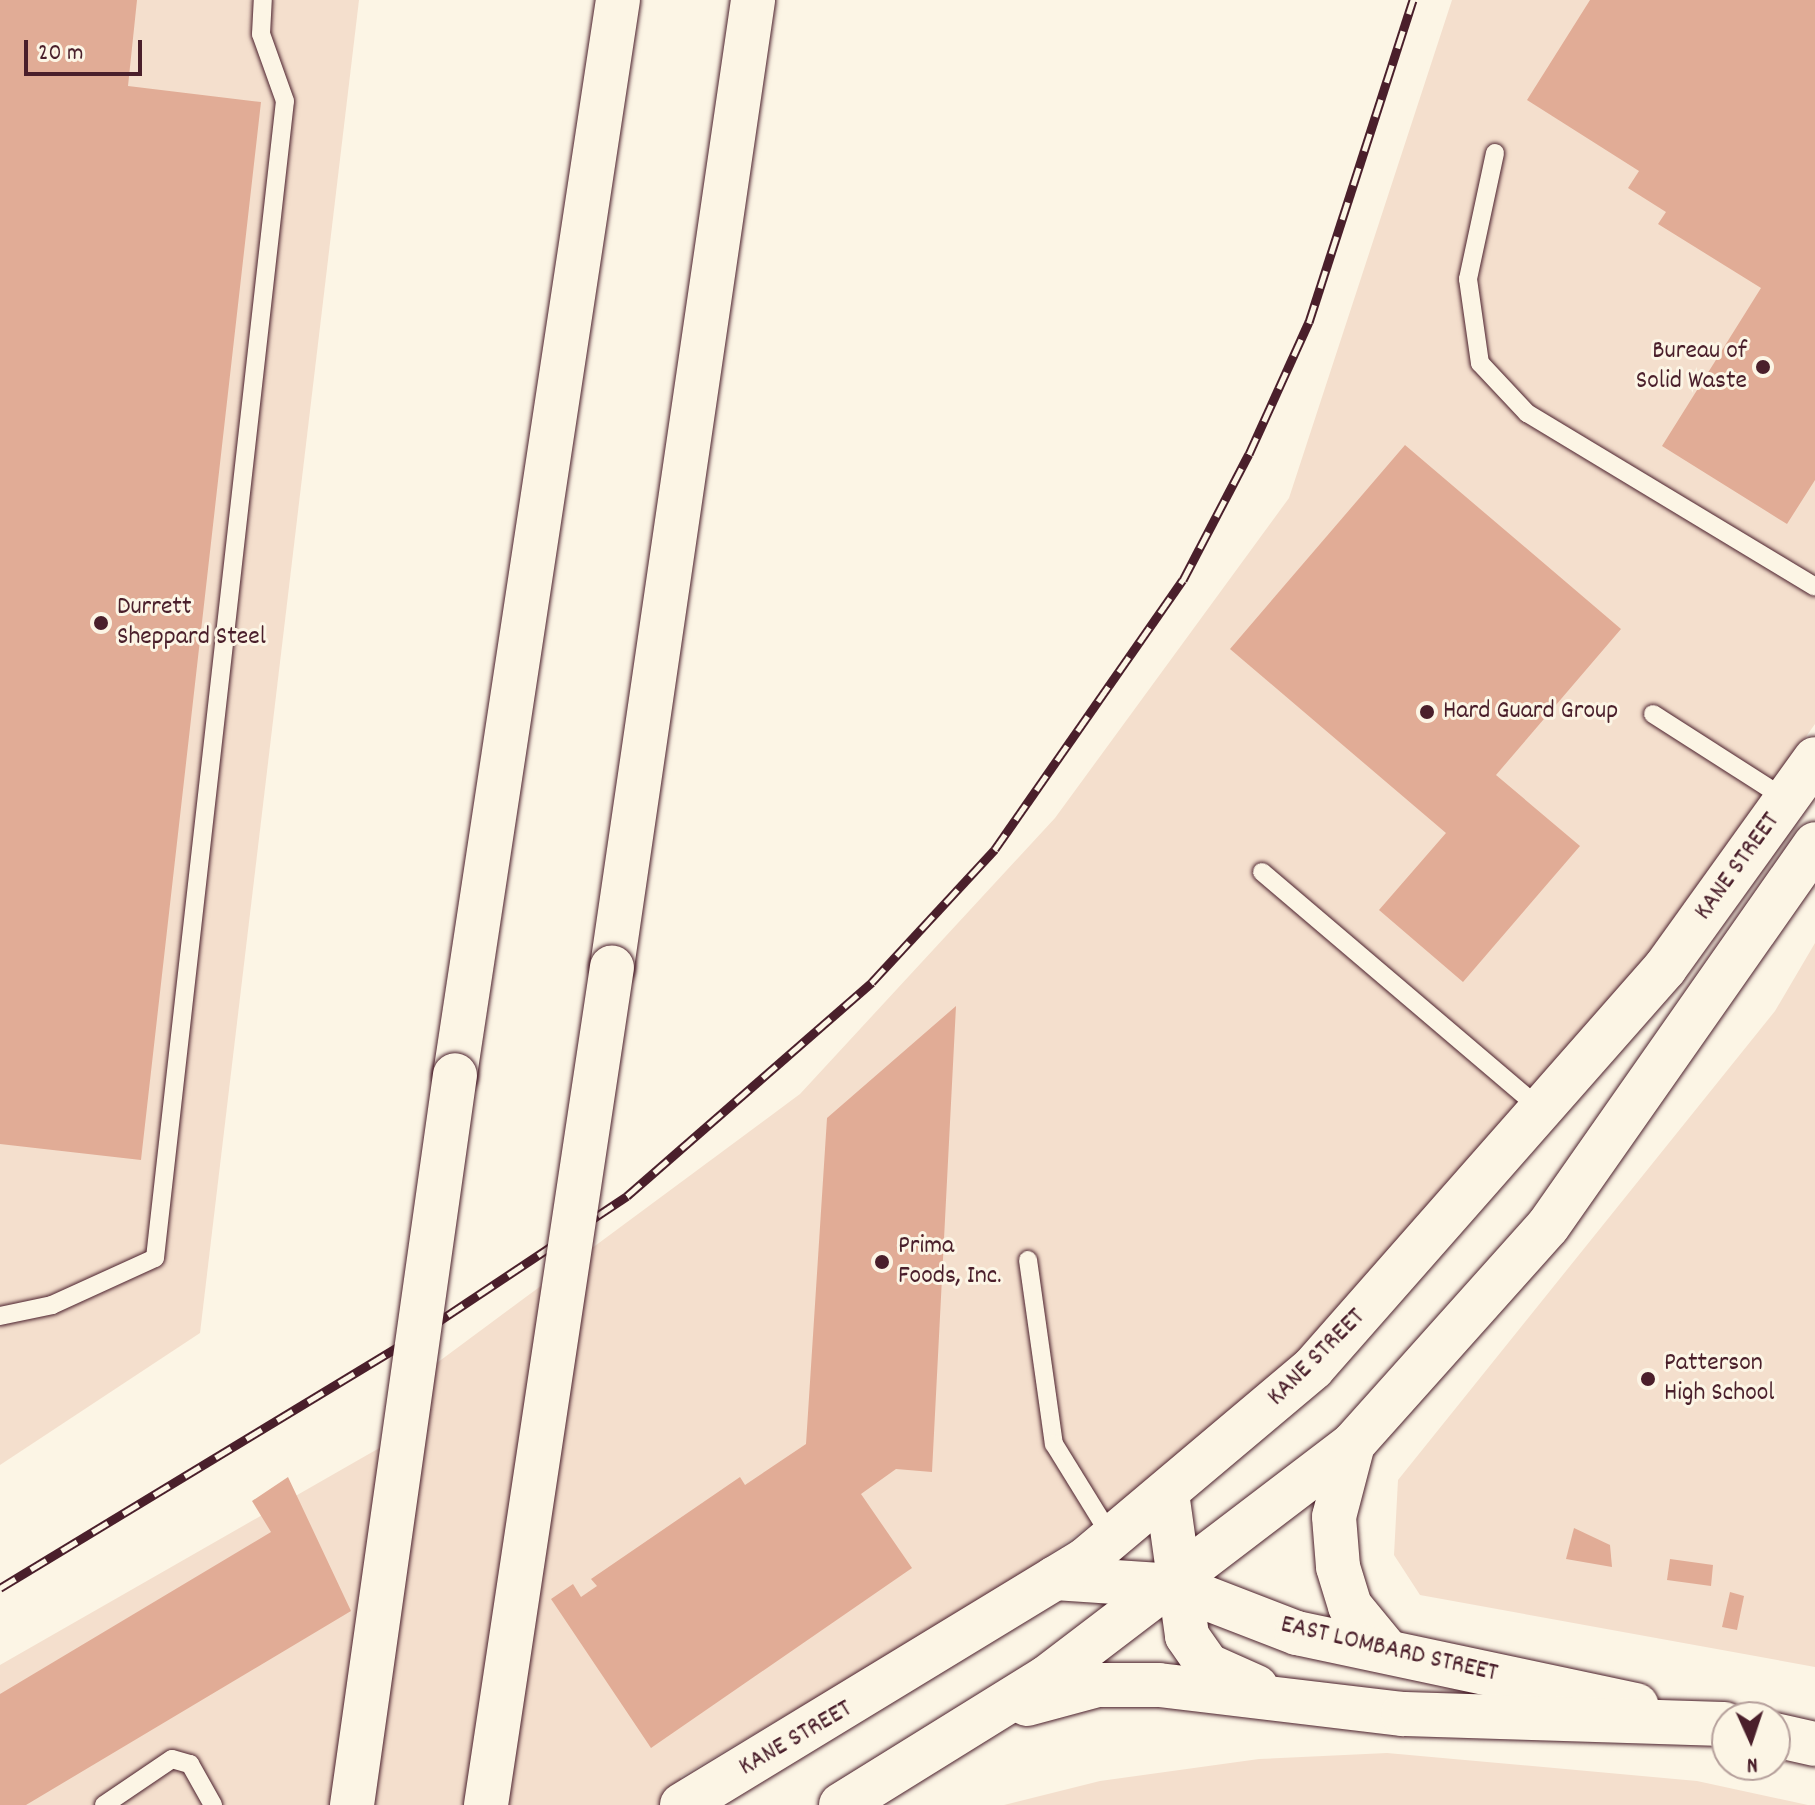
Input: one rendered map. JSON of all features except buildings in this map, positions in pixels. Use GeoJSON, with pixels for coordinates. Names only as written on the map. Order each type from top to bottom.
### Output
{"type":"FeatureCollection","features":[{"type":"Feature","properties":{"kind":"main road"},"geometry":{"type":"LineString","coordinates":[[352,1805],[455,1075],[618,0]]}},
{"type":"Feature","properties":{"kind":"main road"},"geometry":{"type":"LineString","coordinates":[[486,1805],[753,0]]}},
{"type":"Feature","properties":{"kind":"main road","name":"KANE STREET"},"geometry":{"type":"LineString","coordinates":[[682,1805],[1055,1578],[1112,1538],[1313,1368],[1665,968],[1815,759]]}},
{"type":"Feature","properties":{"kind":"main road","name":"KANE STREET"},"geometry":{"type":"LineString","coordinates":[[841,1805],[971,1720],[1046,1678],[1175,1586],[1353,1444],[1548,1226],[1815,844]]}},
{"type":"Feature","properties":{"kind":"main road"},"geometry":{"type":"LineString","coordinates":[[1353,1444],[1334,1517],[1338,1567],[1350,1606],[1387,1651]]}},
{"type":"Feature","properties":{"kind":"main road"},"geometry":{"type":"LineString","coordinates":[[1167,1493],[1175,1586],[1187,1636],[1207,1665],[1294,1698]]}},
{"type":"Feature","properties":{"kind":"main road","name":"EAST LOMBARD STREET"},"geometry":{"type":"LineString","coordinates":[[1055,1578],[1175,1586],[1284,1629],[1711,1721]]}},
{"type":"Feature","properties":{"kind":"main road"},"geometry":{"type":"LineString","coordinates":[[971,1720],[1098,1685],[1294,1698]]}},
{"type":"Feature","properties":{"kind":"main road","name":"EAST LOMBARD STREET"},"geometry":{"type":"LineString","coordinates":[[1294,1698],[1539,1722],[1711,1724]]}},
{"type":"Feature","properties":{"kind":"main road"},"geometry":{"type":"LineString","coordinates":[[1791,1739],[1815,1744]]}},
{"type":"Feature","properties":{"kind":"lane"},"geometry":{"type":"LineString","coordinates":[[0,1316],[52,1305],[155,1258],[285,101],[261,34],[263,0]]}},
{"type":"Feature","properties":{"kind":"lane"},"geometry":{"type":"LineString","coordinates":[[1495,153],[1468,279],[1480,363],[1527,413],[1815,587]]}},
{"type":"Feature","properties":{"kind":"lane"},"geometry":{"type":"LineString","coordinates":[[1653,714],[1786,799]]}},
{"type":"Feature","properties":{"kind":"lane"},"geometry":{"type":"LineString","coordinates":[[1262,872],[1542,1110]]}},
{"type":"Feature","properties":{"kind":"lane"},"geometry":{"type":"LineString","coordinates":[[1028,1260],[1054,1444],[1112,1538]]}},
{"type":"Feature","properties":{"kind":"lane"},"geometry":{"type":"LineString","coordinates":[[104,1805],[172,1759],[190,1764],[213,1805]]}},
{"type":"Feature","properties":{"kind":"shaded area"},"geometry":{"type":"Polygon","coordinates":[[[0,0],[359,0],[200,1333],[0,1465],[0,0]]]}},
{"type":"Feature","properties":{"kind":"shaded area"},"geometry":{"type":"Polygon","coordinates":[[[1452,0],[1815,0],[1815,724],[1666,933],[1487,1159],[1306,1348],[1130,1496],[993,1595],[680,1777],[696,1805],[0,1805],[0,1665],[409,1431],[391,1397],[800,1094],[1055,818],[1289,498],[1452,0]]]}},
{"type":"Feature","properties":{"kind":"shaded area","name":"Patterson High School"},"geometry":{"type":"Polygon","coordinates":[[[1815,943],[1815,1667],[1420,1595],[1394,1555],[1398,1480],[1775,1011],[1815,943]]]}},
{"type":"Feature","properties":{"kind":"shaded area"},"geometry":{"type":"Polygon","coordinates":[[[1387,1753],[1697,1781],[1808,1805],[1004,1805],[1100,1781],[1259,1759],[1387,1753]]]}},
{"type":"Feature","properties":{"kind":"railway"},"geometry":{"type":"LineString","coordinates":[[0,1588],[418,1335],[627,1196],[872,982],[995,849],[1183,580],[1249,454],[1309,322],[1413,0]]}},
{"type":"Feature","properties":{"kind":"place","name":"Bureau of Solid Waste"},"geometry":{"type":"Point","coordinates":[1763,367]}},
{"type":"Feature","properties":{"kind":"place","name":"Durrett Sheppard Steel"},"geometry":{"type":"Point","coordinates":[101,623]}},
{"type":"Feature","properties":{"kind":"place","name":"Hard Guard Group"},"geometry":{"type":"Point","coordinates":[1427,712]}},
{"type":"Feature","properties":{"kind":"place","name":"Prima Foods, Inc."},"geometry":{"type":"Point","coordinates":[882,1262]}},
{"type":"Feature","properties":{"kind":"place","name":"Patterson High School"},"geometry":{"type":"Point","coordinates":[1648,1379]}}]}
